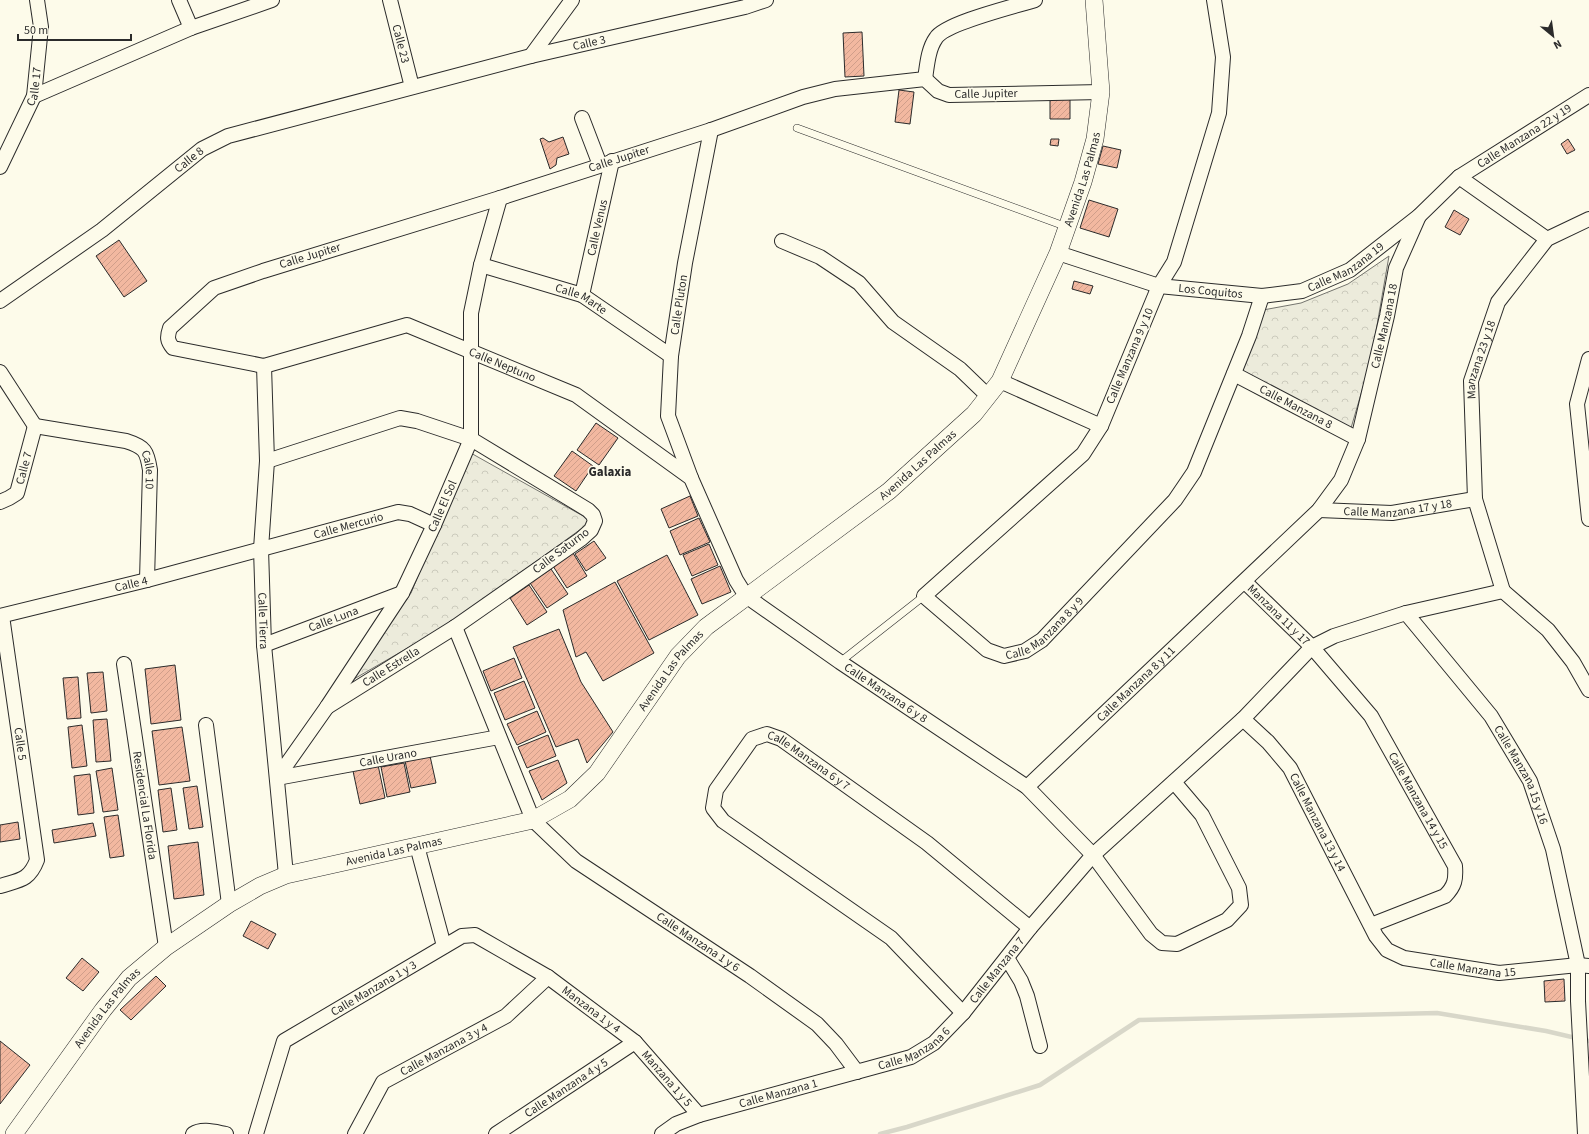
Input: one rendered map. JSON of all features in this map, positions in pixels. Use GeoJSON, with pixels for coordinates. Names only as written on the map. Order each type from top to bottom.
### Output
{"type":"FeatureCollection","features":[{"type":"Feature","properties":{"kind":"street","name":"Calle 17"},"geometry":{"type":"LineString","coordinates":[[0,167],[34,96],[40,27],[36,0]]}},
{"type":"Feature","properties":{"kind":"street"},"geometry":{"type":"LineString","coordinates":[[179,0],[191,28]]}},
{"type":"Feature","properties":{"kind":"street"},"geometry":{"type":"LineString","coordinates":[[34,96],[191,28],[272,0]]}},
{"type":"Feature","properties":{"kind":"street","name":"Calle 23"},"geometry":{"type":"LineString","coordinates":[[390,0],[412,87]]}},
{"type":"Feature","properties":{"kind":"street"},"geometry":{"type":"LineString","coordinates":[[531,56],[572,0]]}},
{"type":"Feature","properties":{"kind":"street","name":"Calle 3"},"geometry":{"type":"LineString","coordinates":[[412,87],[531,56],[745,7],[766,0]]}},
{"type":"Feature","properties":{"kind":"street"},"geometry":{"type":"LineString","coordinates":[[925,79],[931,47],[936,36],[952,26],[1035,0]]}},
{"type":"Feature","properties":{"kind":"street","name":"Avenida Las Palmas"},"geometry":{"type":"LineString","coordinates":[[18,1133],[103,1010],[129,978],[166,947],[229,904],[260,886],[286,875],[533,820],[570,799],[597,773],[678,656],[706,627],[889,491],[974,414],[1000,381],[1058,253],[1083,182],[1095,139],[1101,92],[1094,0]]}},
{"type":"Feature","properties":{"kind":"street","name":"Calle Manzana 9 y 10"},"geometry":{"type":"LineString","coordinates":[[1101,426],[1159,286],[1174,262],[1219,113],[1223,57],[1214,0]]}},
{"type":"Feature","properties":{"kind":"street","name":"Calle Jupiter"},"geometry":{"type":"LineString","coordinates":[[168,343],[167,337],[170,328],[214,288],[263,271],[500,198],[711,130],[803,97],[835,89],[925,79],[938,91],[949,95],[1101,92]]}},
{"type":"Feature","properties":{"kind":"street","name":"Calle 8"},"geometry":{"type":"LineString","coordinates":[[0,301],[102,230],[202,149],[228,136],[412,87]]}},
{"type":"Feature","properties":{"kind":"street","name":"Calle Manzana 22 y 19"},"geometry":{"type":"LineString","coordinates":[[1419,216],[1459,177],[1589,95]]}},
{"type":"Feature","properties":{"kind":"street"},"geometry":{"type":"LineString","coordinates":[[582,118],[606,163]]}},
{"type":"Feature","properties":{"kind":"street","name":"Calle Pluton"},"geometry":{"type":"LineString","coordinates":[[691,478],[668,416],[671,356],[685,263],[711,130]]}},
{"type":"Feature","properties":{"kind":"street","name":"Calle Venus"},"geometry":{"type":"LineString","coordinates":[[582,295],[606,163]]}},
{"type":"Feature","properties":{"kind":"street"},"geometry":{"type":"LineString","coordinates":[[1459,177],[1547,239],[1589,219]]}},
{"type":"Feature","properties":{"kind":"street","name":"Calle El Sol"},"geometry":{"type":"LineString","coordinates":[[277,778],[327,707],[402,593],[434,525],[471,439],[471,313],[481,265],[500,198]]}},
{"type":"Feature","properties":{"kind":"street","name":"Calle Manzana 19"},"geometry":{"type":"LineString","coordinates":[[1262,296],[1302,291],[1350,270],[1419,216]]}},
{"type":"Feature","properties":{"kind":"street","name":"Calle Manzana 18"},"geometry":{"type":"LineString","coordinates":[[1319,510],[1341,480],[1358,439],[1387,316],[1396,268],[1419,216]]}},
{"type":"Feature","properties":{"kind":"street","name":"Manzana 23 y 18"},"geometry":{"type":"LineString","coordinates":[[1503,591],[1475,499],[1471,381],[1498,302],[1547,239]]}},
{"type":"Feature","properties":{"kind":"street"},"geometry":{"type":"LineString","coordinates":[[782,241],[820,257],[858,283],[893,322],[960,369],[988,396]]}},
{"type":"Feature","properties":{"kind":"street","name":"Los Coquitos"},"geometry":{"type":"LineString","coordinates":[[1058,253],[1159,286],[1262,296]]}},
{"type":"Feature","properties":{"kind":"street","name":"Calle Marte"},"geometry":{"type":"LineString","coordinates":[[481,265],[582,295],[671,356]]}},
{"type":"Feature","properties":{"kind":"street","name":"Calle Manzana 8 y 9"},"geometry":{"type":"LineString","coordinates":[[924,596],[987,650],[1004,656],[1025,651],[1042,640],[1175,500],[1194,472],[1249,336],[1262,296]]}},
{"type":"Feature","properties":{"kind":"street","name":"Calle Neptuno"},"geometry":{"type":"LineString","coordinates":[[168,343],[173,348],[182,351],[264,366],[407,325],[576,395],[691,478]]}},
{"type":"Feature","properties":{"kind":"street"},"geometry":{"type":"LineString","coordinates":[[1589,359],[1577,404],[1589,519]]}},
{"type":"Feature","properties":{"kind":"street","name":"Calle Tierra"},"geometry":{"type":"LineString","coordinates":[[264,366],[267,461],[261,549],[264,645],[286,875]]}},
{"type":"Feature","properties":{"kind":"street"},"geometry":{"type":"LineString","coordinates":[[0,372],[35,426]]}},
{"type":"Feature","properties":{"kind":"street","name":"Calle Manzana 8"},"geometry":{"type":"LineString","coordinates":[[1234,374],[1358,439]]}},
{"type":"Feature","properties":{"kind":"street"},"geometry":{"type":"LineString","coordinates":[[924,596],[1083,454],[1101,426],[1000,381]]}},
{"type":"Feature","properties":{"kind":"street","name":"Calle Saturno"},"geometry":{"type":"LineString","coordinates":[[267,461],[400,418],[417,421],[471,439],[588,510],[593,515],[595,521],[591,530],[581,539],[455,627]]}},
{"type":"Feature","properties":{"kind":"street","name":"Calle 7"},"geometry":{"type":"LineString","coordinates":[[0,502],[17,493],[35,426]]}},
{"type":"Feature","properties":{"kind":"street","name":"Calle 10"},"geometry":{"type":"LineString","coordinates":[[35,426],[126,441],[138,445],[145,451],[150,470],[147,580]]}},
{"type":"Feature","properties":{"kind":"street"},"geometry":{"type":"LineString","coordinates":[[691,478],[736,580],[746,596]]}},
{"type":"Feature","properties":{"kind":"street","name":"Calle Manzana 17 y 18"},"geometry":{"type":"LineString","coordinates":[[1319,510],[1392,513],[1475,499]]}},
{"type":"Feature","properties":{"kind":"street","name":"Calle Manzana 8 y 11"},"geometry":{"type":"LineString","coordinates":[[1027,787],[1245,582],[1319,510]]}},
{"type":"Feature","properties":{"kind":"street","name":"Calle Mercurio"},"geometry":{"type":"LineString","coordinates":[[261,549],[398,512],[410,514],[434,525]]}},
{"type":"Feature","properties":{"kind":"street","name":"Calle 4"},"geometry":{"type":"LineString","coordinates":[[1,616],[147,580],[261,549]]}},
{"type":"Feature","properties":{"kind":"street","name":"Manzana 11 y 17"},"geometry":{"type":"LineString","coordinates":[[1245,582],[1312,647]]}},
{"type":"Feature","properties":{"kind":"street"},"geometry":{"type":"LineString","coordinates":[[1030,928],[1093,855],[1243,719],[1312,647],[1334,636],[1406,613],[1503,591],[1548,630],[1572,662],[1589,690]]}},
{"type":"Feature","properties":{"kind":"street","name":"Calle Luna"},"geometry":{"type":"LineString","coordinates":[[264,645],[402,593]]}},
{"type":"Feature","properties":{"kind":"street","name":"Calle Manzana 6 y 8"},"geometry":{"type":"LineString","coordinates":[[746,596],[840,662],[1027,787],[1093,855],[1150,934],[1162,943],[1177,944],[1227,920],[1241,906],[1239,888],[1202,814],[1174,782]]}},
{"type":"Feature","properties":{"kind":"street","name":"Calle Manzana 15 y 16"},"geometry":{"type":"LineString","coordinates":[[1406,613],[1490,716],[1530,781],[1554,849],[1584,966],[1578,1001],[1585,1134]]}},
{"type":"Feature","properties":{"kind":"street","name":"Calle 5"},"geometry":{"type":"LineString","coordinates":[[0,886],[26,878],[33,871],[36,860],[36,851],[1,616]]}},
{"type":"Feature","properties":{"kind":"street"},"geometry":{"type":"LineString","coordinates":[[455,627],[533,820]]}},
{"type":"Feature","properties":{"kind":"street","name":"Calle Estrella"},"geometry":{"type":"LineString","coordinates":[[327,707],[455,627]]}},
{"type":"Feature","properties":{"kind":"street","name":"Calle Manzana 14 y 15"},"geometry":{"type":"LineString","coordinates":[[1312,647],[1371,716],[1455,866],[1456,879],[1452,889],[1445,896],[1373,930]]}},
{"type":"Feature","properties":{"kind":"street","name":"Residencial La Florida"},"geometry":{"type":"LineString","coordinates":[[124,664],[166,947]]}},
{"type":"Feature","properties":{"kind":"street","name":"Calle Manzana 13 y 14"},"geometry":{"type":"LineString","coordinates":[[1243,719],[1268,742],[1290,768],[1373,930]]}},
{"type":"Feature","properties":{"kind":"street"},"geometry":{"type":"LineString","coordinates":[[206,725],[229,904]]}},
{"type":"Feature","properties":{"kind":"street","name":"Calle Manzana 6 y 7"},"geometry":{"type":"LineString","coordinates":[[963,1013],[891,938],[723,821],[713,808],[716,790],[752,739],[767,734],[781,739],[927,843],[1030,928]]}},
{"type":"Feature","properties":{"kind":"street","name":"Calle Urano"},"geometry":{"type":"LineString","coordinates":[[277,778],[499,737]]}},
{"type":"Feature","properties":{"kind":"street","name":"Calle Manzana 1 y 6"},"geometry":{"type":"LineString","coordinates":[[533,820],[576,861],[750,976],[817,1024],[836,1044],[857,1072]]}},
{"type":"Feature","properties":{"kind":"street"},"geometry":{"type":"LineString","coordinates":[[417,846],[444,946]]}},
{"type":"Feature","properties":{"kind":"street","name":"Calle Manzana 7"},"geometry":{"type":"LineString","coordinates":[[963,1013],[1030,928]]}},
{"type":"Feature","properties":{"kind":"street","name":"Calle Manzana 15"},"geometry":{"type":"LineString","coordinates":[[1373,930],[1387,950],[1404,958],[1499,973],[1584,966]]}},
{"type":"Feature","properties":{"kind":"street","name":"Calle Manzana 1 y 3"},"geometry":{"type":"LineString","coordinates":[[256,1134],[284,1041],[462,936],[475,935],[548,977]]}},
{"type":"Feature","properties":{"kind":"street"},"geometry":{"type":"LineString","coordinates":[[1007,958],[1028,996],[1040,1046]]}},
{"type":"Feature","properties":{"kind":"street","name":"Manzana 1 y 4"},"geometry":{"type":"LineString","coordinates":[[548,977],[635,1042]]}},
{"type":"Feature","properties":{"kind":"street","name":"Calle Manzana 3 y 4"},"geometry":{"type":"LineString","coordinates":[[354,1134],[383,1082],[506,1016],[548,977]]}},
{"type":"Feature","properties":{"kind":"street","name":"Calle Manzana 6"},"geometry":{"type":"LineString","coordinates":[[857,1072],[911,1057],[934,1043],[963,1013]]}},
{"type":"Feature","properties":{"kind":"street","name":"Manzana 1 y 5"},"geometry":{"type":"LineString","coordinates":[[635,1042],[699,1115]]}},
{"type":"Feature","properties":{"kind":"street","name":"Calle Manzana 4 y 5"},"geometry":{"type":"LineString","coordinates":[[496,1134],[635,1042]]}},
{"type":"Feature","properties":{"kind":"street","name":"Calle Manzana 1"},"geometry":{"type":"LineString","coordinates":[[662,1134],[676,1124],[699,1115],[857,1072]]}},
{"type":"Feature","properties":{"kind":"street"},"geometry":{"type":"LineString","coordinates":[[193,1134],[194,1132],[209,1130],[226,1134]]}},
{"type":"Feature","properties":{"kind":"lane"},"geometry":{"type":"LineString","coordinates":[[797,128],[1067,227]]}},
{"type":"Feature","properties":{"kind":"lane"},"geometry":{"type":"LineString","coordinates":[[840,662],[924,596]]}},
{"type":"Feature","properties":{"kind":"green space"},"geometry":{"type":"Polygon","coordinates":[[[1389,256],[1371,360],[1351,428],[1238,370],[1263,310],[1301,303],[1348,284],[1389,256]]]}},
{"type":"Feature","properties":{"kind":"green space"},"geometry":{"type":"Polygon","coordinates":[[[469,452],[592,521],[451,623],[347,683],[411,593],[469,452]]]}},
{"type":"Feature","properties":{"kind":"building"},"geometry":{"type":"Polygon","coordinates":[[[862,32],[864,76],[845,77],[843,33],[862,32]]]}},
{"type":"Feature","properties":{"kind":"building"},"geometry":{"type":"Polygon","coordinates":[[[899,90],[914,92],[910,124],[895,122],[899,90]]]}},
{"type":"Feature","properties":{"kind":"building"},"geometry":{"type":"Polygon","coordinates":[[[1070,98],[1070,119],[1050,119],[1050,99],[1070,98]]]}},
{"type":"Feature","properties":{"kind":"building"},"geometry":{"type":"Polygon","coordinates":[[[563,137],[569,154],[557,158],[556,165],[550,169],[540,139],[543,138],[549,142],[563,137]]]}},
{"type":"Feature","properties":{"kind":"building"},"geometry":{"type":"Polygon","coordinates":[[[1051,139],[1059,139],[1058,146],[1050,145],[1051,139]]]}},
{"type":"Feature","properties":{"kind":"building"},"geometry":{"type":"Polygon","coordinates":[[[1568,139],[1575,150],[1567,154],[1561,144],[1568,139]]]}},
{"type":"Feature","properties":{"kind":"building"},"geometry":{"type":"Polygon","coordinates":[[[1103,146],[1121,150],[1117,168],[1098,164],[1103,146]]]}},
{"type":"Feature","properties":{"kind":"building"},"geometry":{"type":"Polygon","coordinates":[[[1089,200],[1118,209],[1109,237],[1080,228],[1089,200]]]}},
{"type":"Feature","properties":{"kind":"building"},"geometry":{"type":"Polygon","coordinates":[[[1454,210],[1469,219],[1460,235],[1445,227],[1454,210]]]}},
{"type":"Feature","properties":{"kind":"building"},"geometry":{"type":"Polygon","coordinates":[[[119,240],[147,281],[124,297],[96,256],[119,240]]]}},
{"type":"Feature","properties":{"kind":"building"},"geometry":{"type":"Polygon","coordinates":[[[1074,281],[1093,286],[1090,294],[1072,289],[1074,281]]]}},
{"type":"Feature","properties":{"kind":"building"},"geometry":{"type":"Polygon","coordinates":[[[596,423],[618,438],[599,465],[577,450],[596,423]]]}},
{"type":"Feature","properties":{"kind":"building"},"geometry":{"type":"Polygon","coordinates":[[[572,451],[593,466],[576,491],[554,476],[572,451]]]}},
{"type":"Feature","properties":{"kind":"building"},"geometry":{"type":"Polygon","coordinates":[[[690,496],[698,516],[669,528],[661,509],[690,496]]]}},
{"type":"Feature","properties":{"kind":"building"},"geometry":{"type":"Polygon","coordinates":[[[699,518],[710,542],[680,555],[670,531],[699,518]]]}},
{"type":"Feature","properties":{"kind":"building"},"geometry":{"type":"Polygon","coordinates":[[[594,541],[606,558],[586,571],[575,554],[594,541]]]}},
{"type":"Feature","properties":{"kind":"building"},"geometry":{"type":"Polygon","coordinates":[[[709,544],[718,565],[692,576],[683,555],[709,544]]]}},
{"type":"Feature","properties":{"kind":"building"},"geometry":{"type":"Polygon","coordinates":[[[573,553],[587,576],[567,588],[553,566],[573,553]]]}},
{"type":"Feature","properties":{"kind":"building"},"geometry":{"type":"Polygon","coordinates":[[[667,555],[698,615],[649,640],[617,581],[667,555]]]}},
{"type":"Feature","properties":{"kind":"building"},"geometry":{"type":"Polygon","coordinates":[[[720,566],[731,592],[702,604],[691,579],[720,566]]]}},
{"type":"Feature","properties":{"kind":"building"},"geometry":{"type":"Polygon","coordinates":[[[551,569],[568,594],[547,608],[530,583],[551,569]]]}},
{"type":"Feature","properties":{"kind":"building"},"geometry":{"type":"Polygon","coordinates":[[[615,582],[654,653],[603,681],[586,652],[576,657],[563,610],[615,582]]]}},
{"type":"Feature","properties":{"kind":"building"},"geometry":{"type":"Polygon","coordinates":[[[529,585],[547,612],[527,625],[510,598],[529,585]]]}},
{"type":"Feature","properties":{"kind":"building"},"geometry":{"type":"Polygon","coordinates":[[[559,629],[581,682],[613,732],[587,763],[578,739],[556,747],[513,647],[559,629]]]}},
{"type":"Feature","properties":{"kind":"building"},"geometry":{"type":"Polygon","coordinates":[[[514,658],[522,678],[491,691],[483,671],[514,658]]]}},
{"type":"Feature","properties":{"kind":"building"},"geometry":{"type":"Polygon","coordinates":[[[175,665],[181,720],[151,724],[145,669],[175,665]]]}},
{"type":"Feature","properties":{"kind":"building"},"geometry":{"type":"Polygon","coordinates":[[[103,672],[107,711],[91,713],[87,673],[103,672]]]}},
{"type":"Feature","properties":{"kind":"building"},"geometry":{"type":"Polygon","coordinates":[[[78,677],[81,718],[67,719],[63,678],[78,677]]]}},
{"type":"Feature","properties":{"kind":"building"},"geometry":{"type":"Polygon","coordinates":[[[524,681],[535,708],[505,720],[494,693],[524,681]]]}},
{"type":"Feature","properties":{"kind":"building"},"geometry":{"type":"Polygon","coordinates":[[[537,711],[546,732],[517,745],[507,724],[537,711]]]}},
{"type":"Feature","properties":{"kind":"building"},"geometry":{"type":"Polygon","coordinates":[[[107,719],[111,761],[96,762],[93,720],[107,719]]]}},
{"type":"Feature","properties":{"kind":"building"},"geometry":{"type":"Polygon","coordinates":[[[82,725],[87,766],[72,768],[68,727],[82,725]]]}},
{"type":"Feature","properties":{"kind":"building"},"geometry":{"type":"Polygon","coordinates":[[[182,727],[190,781],[159,785],[152,731],[182,727]]]}},
{"type":"Feature","properties":{"kind":"building"},"geometry":{"type":"Polygon","coordinates":[[[548,735],[556,756],[527,768],[518,747],[548,735]]]}},
{"type":"Feature","properties":{"kind":"building"},"geometry":{"type":"Polygon","coordinates":[[[430,756],[436,783],[411,788],[405,761],[430,756]]]}},
{"type":"Feature","properties":{"kind":"building"},"geometry":{"type":"Polygon","coordinates":[[[558,760],[567,783],[542,800],[529,771],[558,760]]]}},
{"type":"Feature","properties":{"kind":"building"},"geometry":{"type":"Polygon","coordinates":[[[404,763],[410,792],[387,797],[381,767],[404,763]]]}},
{"type":"Feature","properties":{"kind":"building"},"geometry":{"type":"Polygon","coordinates":[[[378,765],[385,798],[360,804],[353,771],[378,765]]]}},
{"type":"Feature","properties":{"kind":"building"},"geometry":{"type":"Polygon","coordinates":[[[112,768],[118,810],[103,812],[96,771],[112,768]]]}},
{"type":"Feature","properties":{"kind":"building"},"geometry":{"type":"Polygon","coordinates":[[[90,774],[94,813],[78,815],[74,776],[90,774]]]}},
{"type":"Feature","properties":{"kind":"building"},"geometry":{"type":"Polygon","coordinates":[[[197,786],[203,827],[189,829],[183,788],[197,786]]]}},
{"type":"Feature","properties":{"kind":"building"},"geometry":{"type":"Polygon","coordinates":[[[171,788],[177,830],[163,832],[158,790],[171,788]]]}},
{"type":"Feature","properties":{"kind":"building"},"geometry":{"type":"Polygon","coordinates":[[[118,815],[124,856],[110,858],[104,817],[118,815]]]}},
{"type":"Feature","properties":{"kind":"building"},"geometry":{"type":"Polygon","coordinates":[[[18,822],[20,839],[0,842],[0,825],[18,822]]]}},
{"type":"Feature","properties":{"kind":"building"},"geometry":{"type":"Polygon","coordinates":[[[93,823],[96,836],[54,843],[52,830],[93,823]]]}},
{"type":"Feature","properties":{"kind":"building"},"geometry":{"type":"Polygon","coordinates":[[[198,842],[204,895],[174,899],[168,846],[198,842]]]}},
{"type":"Feature","properties":{"kind":"building"},"geometry":{"type":"Polygon","coordinates":[[[251,921],[276,934],[268,949],[243,936],[251,921]]]}},
{"type":"Feature","properties":{"kind":"building"},"geometry":{"type":"Polygon","coordinates":[[[82,958],[99,972],[83,991],[66,978],[82,958]]]}},
{"type":"Feature","properties":{"kind":"building"},"geometry":{"type":"Polygon","coordinates":[[[156,976],[166,986],[131,1020],[120,1010],[156,976]]]}},
{"type":"Feature","properties":{"kind":"building"},"geometry":{"type":"Polygon","coordinates":[[[1564,979],[1565,1001],[1545,1002],[1544,981],[1564,979]]]}},
{"type":"Feature","properties":{"kind":"building"},"geometry":{"type":"Polygon","coordinates":[[[0,1041],[30,1065],[0,1104],[0,1041]]]}},
{"type":"Feature","properties":{"kind":"waterway"},"geometry":{"type":"LineString","coordinates":[[880,1134],[907,1127],[1040,1085],[1139,1020],[1437,1013],[1546,1031],[1589,1041]]}},
{"type":"Feature","properties":{"kind":"district","name":"Galaxia"},"geometry":{"type":"Point","coordinates":[610,472]}}]}
